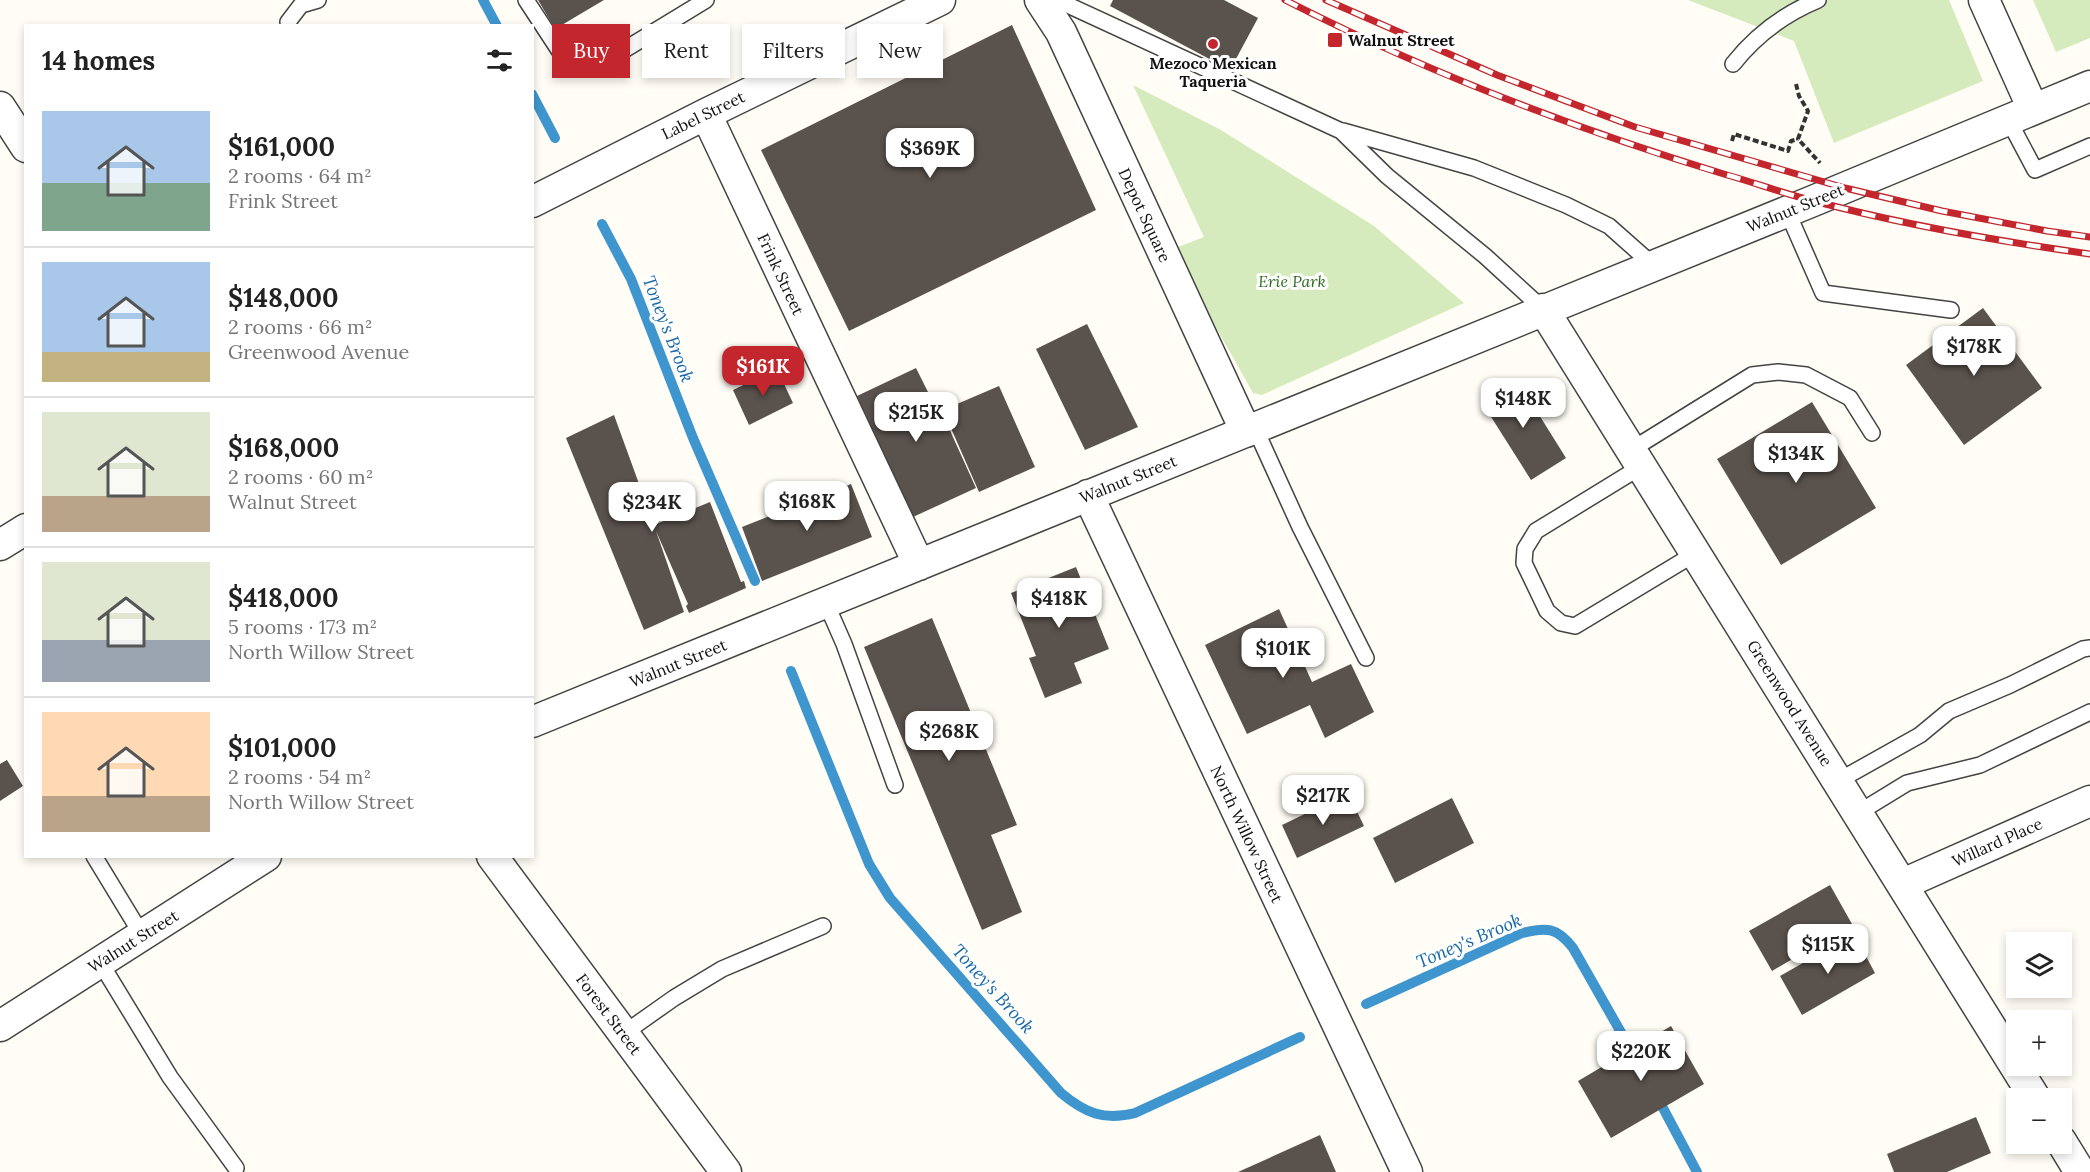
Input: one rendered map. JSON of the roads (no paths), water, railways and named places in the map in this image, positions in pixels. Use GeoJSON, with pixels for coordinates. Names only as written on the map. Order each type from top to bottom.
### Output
{"type":"FeatureCollection","features":[{"type":"Feature","properties":{"kind":"street","name":"Label Street"},"geometry":{"type":"LineString","coordinates":[[534,201],[940,0]]}},
{"type":"Feature","properties":{"kind":"street","name":"Depot Square"},"geometry":{"type":"LineString","coordinates":[[1040,0],[1060,32],[1250,430]]}},
{"type":"Feature","properties":{"kind":"street"},"geometry":{"type":"LineString","coordinates":[[1984,0],[2021,114]]}},
{"type":"Feature","properties":{"kind":"street","name":"Walnut Street"},"geometry":{"type":"LineString","coordinates":[[534,721],[2090,86]]}},
{"type":"Feature","properties":{"kind":"street"},"geometry":{"type":"LineString","coordinates":[[0,107],[24,144]]}},
{"type":"Feature","properties":{"kind":"street","name":"Frink Street"},"geometry":{"type":"LineString","coordinates":[[706,114],[919,565]]}},
{"type":"Feature","properties":{"kind":"street","name":"Greenwood Avenue"},"geometry":{"type":"LineString","coordinates":[[1543,309],[2029,1088]]}},
{"type":"Feature","properties":{"kind":"street","name":"North Willow Street"},"geometry":{"type":"LineString","coordinates":[[1088,495],[1407,1172]]}},
{"type":"Feature","properties":{"kind":"street"},"geometry":{"type":"LineString","coordinates":[[0,545],[24,530]]}},
{"type":"Feature","properties":{"kind":"street","name":"Willard Place"},"geometry":{"type":"LineString","coordinates":[[1903,884],[2090,801]]}},
{"type":"Feature","properties":{"kind":"street","name":"Walnut Street"},"geometry":{"type":"LineString","coordinates":[[0,1026],[263,858]]}},
{"type":"Feature","properties":{"kind":"street","name":"Forest Street"},"geometry":{"type":"LineString","coordinates":[[493,858],[724,1171]]}},
{"type":"Feature","properties":{"kind":"street"},"geometry":{"type":"LineString","coordinates":[[2069,1154],[2080,1172]]}},
{"type":"Feature","properties":{"kind":"lane"},"geometry":{"type":"LineString","coordinates":[[288,24],[301,4],[318,0]]}},
{"type":"Feature","properties":{"kind":"lane"},"geometry":{"type":"LineString","coordinates":[[526,0],[566,61],[590,66],[624,50],[706,0]]}},
{"type":"Feature","properties":{"kind":"lane"},"geometry":{"type":"LineString","coordinates":[[1057,0],[1341,131],[1474,168],[1566,205],[1609,226],[1653,265]]}},
{"type":"Feature","properties":{"kind":"lane"},"geometry":{"type":"LineString","coordinates":[[1733,64],[1748,46],[1778,21],[1796,9],[1818,0]]}},
{"type":"Feature","properties":{"kind":"lane"},"geometry":{"type":"LineString","coordinates":[[2021,114],[2035,170],[2090,146]]}},
{"type":"Feature","properties":{"kind":"lane"},"geometry":{"type":"LineString","coordinates":[[1341,131],[1387,176],[1485,256],[1543,309]]}},
{"type":"Feature","properties":{"kind":"lane"},"geometry":{"type":"LineString","coordinates":[[1787,211],[1823,293],[1951,310]]}},
{"type":"Feature","properties":{"kind":"lane"},"geometry":{"type":"LineString","coordinates":[[1696,553],[1575,626],[1561,623],[1547,611],[1524,563],[1525,549],[1536,531],[1752,375],[1778,372],[1806,375],[1850,398],[1872,434]]}},
{"type":"Feature","properties":{"kind":"lane"},"geometry":{"type":"LineString","coordinates":[[1250,430],[1366,658]]}},
{"type":"Feature","properties":{"kind":"lane"},"geometry":{"type":"LineString","coordinates":[[826,603],[844,644],[895,785]]}},
{"type":"Feature","properties":{"kind":"lane"},"geometry":{"type":"LineString","coordinates":[[1838,781],[1920,735],[1949,711],[2010,685],[2083,649],[2090,648]]}},
{"type":"Feature","properties":{"kind":"lane"},"geometry":{"type":"LineString","coordinates":[[1858,813],[1906,783],[1980,765],[2090,712]]}},
{"type":"Feature","properties":{"kind":"lane"},"geometry":{"type":"LineString","coordinates":[[95,858],[142,935]]}},
{"type":"Feature","properties":{"kind":"lane"},"geometry":{"type":"LineString","coordinates":[[623,1034],[674,998],[722,969],[823,926]]}},
{"type":"Feature","properties":{"kind":"lane"},"geometry":{"type":"LineString","coordinates":[[100,962],[170,1077],[236,1168]]}},
{"type":"Feature","properties":{"kind":"waterway","name":"Toney's Brook"},"geometry":{"type":"LineString","coordinates":[[483,0],[496,24]]}},
{"type":"Feature","properties":{"kind":"waterway","name":"Toney's Brook"},"geometry":{"type":"LineString","coordinates":[[534,98],[555,138]]}},
{"type":"Feature","properties":{"kind":"waterway","name":"Toney's Brook"},"geometry":{"type":"LineString","coordinates":[[602,224],[631,279],[693,438],[755,581]]}},
{"type":"Feature","properties":{"kind":"waterway","name":"Toney's Brook"},"geometry":{"type":"LineString","coordinates":[[791,671],[869,864],[890,898],[1061,1093],[1078,1106],[1095,1114],[1114,1116],[1135,1113],[1300,1037]]}},
{"type":"Feature","properties":{"kind":"waterway","name":"Toney's Brook"},"geometry":{"type":"LineString","coordinates":[[1366,1004],[1522,933],[1550,930],[1562,936],[1573,948],[1631,1050]]}},
{"type":"Feature","properties":{"kind":"waterway","name":"Toney's Brook"},"geometry":{"type":"LineString","coordinates":[[1663,1108],[1697,1172]]}},
{"type":"Feature","properties":{"kind":"railway"},"geometry":{"type":"LineString","coordinates":[[1285,0],[1447,75],[1558,118],[1670,157],[1792,195],[1882,218],[1986,238],[2090,254]]}},
{"type":"Feature","properties":{"kind":"railway"},"geometry":{"type":"LineString","coordinates":[[1326,0],[1497,75],[1635,127],[1845,188],[1942,211],[2090,237]]}},
{"type":"Feature","properties":{"kind":"place","name":"Walnut Street"},"geometry":{"type":"Point","coordinates":[1335,40]}},
{"type":"Feature","properties":{"kind":"place","name":"Mezoco Mexican Taqueria"},"geometry":{"type":"Point","coordinates":[1213,44]}},
{"type":"Feature","properties":{"kind":"park label","name":"Erie Park"},"geometry":{"type":"Point","coordinates":[1292,281]}}]}
